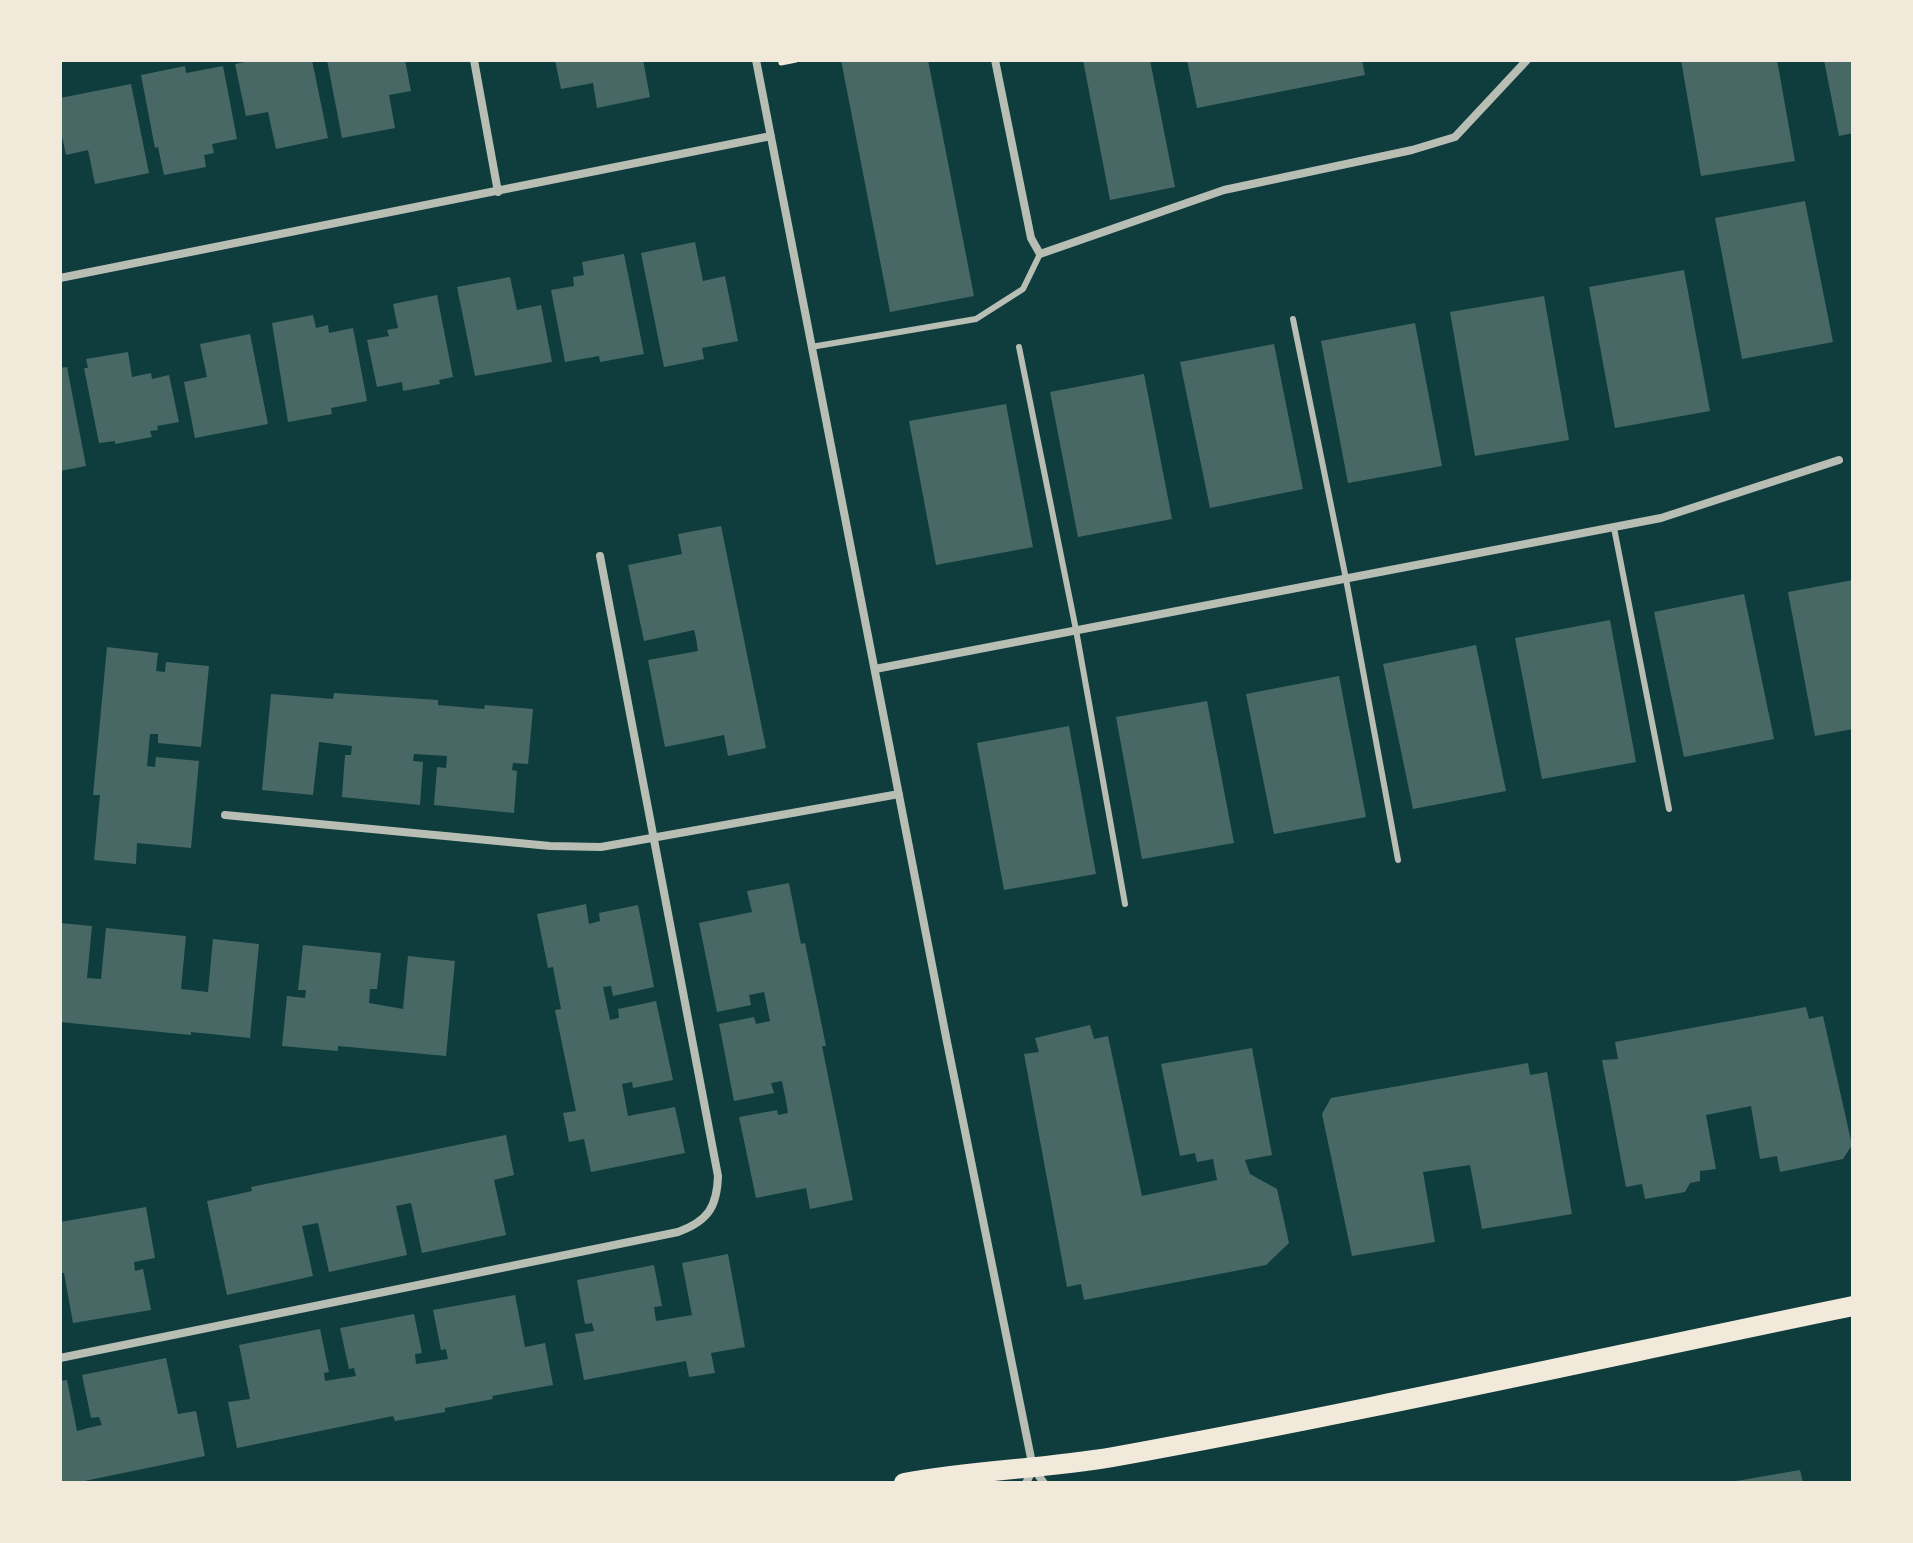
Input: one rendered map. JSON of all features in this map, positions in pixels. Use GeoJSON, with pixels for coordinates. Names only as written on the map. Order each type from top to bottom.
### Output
{"type":"FeatureCollection","features":[{"type":"Feature","properties":{"kind":"main road"},"geometry":{"type":"LineString","coordinates":[[904,1483],[952,1474],[1035,1478],[1110,1457],[1372,1407],[1853,1306]]}},
{"type":"Feature","properties":{"kind":"street"},"geometry":{"type":"LineString","coordinates":[[474,60],[498,192]]}},
{"type":"Feature","properties":{"kind":"street"},"geometry":{"type":"LineString","coordinates":[[756,60],[1035,1478]]}},
{"type":"Feature","properties":{"kind":"street"},"geometry":{"type":"LineString","coordinates":[[995,60],[1031,238],[1040,254],[1224,190],[1412,150],[1455,137],[1527,60]]}},
{"type":"Feature","properties":{"kind":"street"},"geometry":{"type":"LineString","coordinates":[[60,278],[771,136]]}},
{"type":"Feature","properties":{"kind":"street"},"geometry":{"type":"LineString","coordinates":[[875,669],[1661,518],[1839,460]]}},
{"type":"Feature","properties":{"kind":"street"},"geometry":{"type":"LineString","coordinates":[[60,1358],[678,1232],[695,1226],[707,1215],[718,1195],[718,1176],[600,556]]}},
{"type":"Feature","properties":{"kind":"street"},"geometry":{"type":"LineString","coordinates":[[225,815],[550,846],[601,847],[899,794]]}},
{"type":"Feature","properties":{"kind":"lane"},"geometry":{"type":"LineString","coordinates":[[811,347],[976,319],[1023,289],[1040,254]]}},
{"type":"Feature","properties":{"kind":"lane"},"geometry":{"type":"LineString","coordinates":[[1293,319],[1346,579],[1398,860]]}},
{"type":"Feature","properties":{"kind":"lane"},"geometry":{"type":"LineString","coordinates":[[1019,347],[1076,630],[1125,904]]}},
{"type":"Feature","properties":{"kind":"lane"},"geometry":{"type":"LineString","coordinates":[[1614,528],[1669,809]]}},
{"type":"Feature","properties":{"kind":"building"},"geometry":{"type":"Polygon","coordinates":[[[255,60],[312,60],[328,138],[276,149],[268,112],[246,116],[235,64],[255,60]]]}},
{"type":"Feature","properties":{"kind":"building"},"geometry":{"type":"Polygon","coordinates":[[[327,60],[405,60],[411,91],[389,95],[395,128],[342,138],[327,60]]]}},
{"type":"Feature","properties":{"kind":"building"},"geometry":{"type":"Polygon","coordinates":[[[555,60],[643,60],[650,97],[597,108],[593,83],[561,89],[555,60]]]}},
{"type":"Feature","properties":{"kind":"building"},"geometry":{"type":"Polygon","coordinates":[[[841,60],[928,60],[974,296],[890,312],[841,60]]]}},
{"type":"Feature","properties":{"kind":"building"},"geometry":{"type":"Polygon","coordinates":[[[1083,60],[1150,60],[1175,187],[1110,200],[1083,60]]]}},
{"type":"Feature","properties":{"kind":"building"},"geometry":{"type":"Polygon","coordinates":[[[1187,60],[1362,60],[1365,75],[1197,108],[1187,60]]]}},
{"type":"Feature","properties":{"kind":"building"},"geometry":{"type":"Polygon","coordinates":[[[1681,60],[1777,60],[1795,161],[1701,176],[1681,60]]]}},
{"type":"Feature","properties":{"kind":"building"},"geometry":{"type":"Polygon","coordinates":[[[1824,60],[1853,60],[1853,133],[1839,136],[1824,60]]]}},
{"type":"Feature","properties":{"kind":"building"},"geometry":{"type":"Polygon","coordinates":[[[185,66],[186,73],[223,66],[237,139],[212,144],[214,153],[204,155],[206,167],[164,175],[158,147],[155,148],[141,75],[185,66]]]}},
{"type":"Feature","properties":{"kind":"building"},"geometry":{"type":"Polygon","coordinates":[[[131,84],[149,173],[95,184],[88,150],[66,155],[60,127],[60,98],[131,84]]]}},
{"type":"Feature","properties":{"kind":"building"},"geometry":{"type":"Polygon","coordinates":[[[1805,201],[1833,342],[1742,359],[1715,218],[1805,201]]]}},
{"type":"Feature","properties":{"kind":"building"},"geometry":{"type":"Polygon","coordinates":[[[695,242],[703,281],[725,276],[738,341],[702,348],[704,359],[664,367],[641,253],[695,242]]]}},
{"type":"Feature","properties":{"kind":"building"},"geometry":{"type":"Polygon","coordinates":[[[624,254],[644,354],[600,362],[599,356],[565,362],[551,290],[574,286],[573,277],[584,275],[582,262],[624,254]]]}},
{"type":"Feature","properties":{"kind":"building"},"geometry":{"type":"Polygon","coordinates":[[[1684,270],[1710,411],[1615,428],[1589,287],[1684,270]]]}},
{"type":"Feature","properties":{"kind":"building"},"geometry":{"type":"Polygon","coordinates":[[[510,277],[517,310],[541,305],[552,362],[475,376],[457,287],[510,277]]]}},
{"type":"Feature","properties":{"kind":"building"},"geometry":{"type":"Polygon","coordinates":[[[437,295],[453,377],[439,380],[440,384],[403,391],[402,382],[377,387],[367,340],[389,336],[387,330],[398,328],[393,304],[437,295]]]}},
{"type":"Feature","properties":{"kind":"building"},"geometry":{"type":"Polygon","coordinates":[[[1544,296],[1569,440],[1475,456],[1450,312],[1544,296]]]}},
{"type":"Feature","properties":{"kind":"building"},"geometry":{"type":"Polygon","coordinates":[[[313,315],[316,328],[328,325],[329,333],[353,328],[367,401],[331,408],[332,414],[288,422],[272,323],[313,315]]]}},
{"type":"Feature","properties":{"kind":"building"},"geometry":{"type":"Polygon","coordinates":[[[1415,323],[1442,466],[1348,483],[1321,341],[1415,323]]]}},
{"type":"Feature","properties":{"kind":"building"},"geometry":{"type":"Polygon","coordinates":[[[250,334],[268,424],[195,438],[184,382],[207,377],[200,344],[250,334]]]}},
{"type":"Feature","properties":{"kind":"building"},"geometry":{"type":"Polygon","coordinates":[[[1274,344],[1303,489],[1210,508],[1180,362],[1274,344]]]}},
{"type":"Feature","properties":{"kind":"building"},"geometry":{"type":"Polygon","coordinates":[[[128,352],[132,377],[151,373],[152,379],[169,375],[179,422],[157,426],[158,430],[150,431],[152,437],[115,444],[115,441],[99,443],[84,368],[88,368],[86,359],[128,352]]]}},
{"type":"Feature","properties":{"kind":"building"},"geometry":{"type":"Polygon","coordinates":[[[67,367],[86,466],[60,471],[60,368],[67,367]]]}},
{"type":"Feature","properties":{"kind":"building"},"geometry":{"type":"Polygon","coordinates":[[[1144,374],[1172,519],[1078,537],[1050,392],[1144,374]]]}},
{"type":"Feature","properties":{"kind":"building"},"geometry":{"type":"Polygon","coordinates":[[[1006,404],[1033,547],[936,565],[909,421],[1006,404]]]}},
{"type":"Feature","properties":{"kind":"building"},"geometry":{"type":"Polygon","coordinates":[[[721,526],[766,748],[728,756],[724,735],[665,747],[648,660],[698,651],[696,638],[694,630],[644,641],[628,565],[682,554],[678,534],[721,526]]]}},
{"type":"Feature","properties":{"kind":"building"},"geometry":{"type":"Polygon","coordinates":[[[1853,580],[1853,729],[1815,736],[1788,592],[1853,580]]]}},
{"type":"Feature","properties":{"kind":"building"},"geometry":{"type":"Polygon","coordinates":[[[1744,594],[1774,739],[1684,757],[1654,612],[1744,594]]]}},
{"type":"Feature","properties":{"kind":"building"},"geometry":{"type":"Polygon","coordinates":[[[1610,620],[1636,762],[1542,779],[1515,638],[1610,620]]]}},
{"type":"Feature","properties":{"kind":"building"},"geometry":{"type":"Polygon","coordinates":[[[1476,645],[1506,791],[1413,809],[1383,664],[1476,645]]]}},
{"type":"Feature","properties":{"kind":"building"},"geometry":{"type":"Polygon","coordinates":[[[107,647],[158,653],[156,671],[165,672],[166,662],[209,666],[201,747],[158,743],[158,734],[150,734],[147,766],[155,767],[156,757],[199,761],[191,848],[137,843],[136,864],[94,860],[100,795],[93,795],[107,647]]]}},
{"type":"Feature","properties":{"kind":"building"},"geometry":{"type":"Polygon","coordinates":[[[1339,676],[1366,817],[1274,834],[1246,694],[1339,676]]]}},
{"type":"Feature","properties":{"kind":"building"},"geometry":{"type":"Polygon","coordinates":[[[334,693],[438,700],[438,705],[484,709],[485,705],[533,709],[528,764],[513,763],[512,770],[517,771],[514,813],[434,805],[437,767],[446,768],[447,756],[414,754],[413,761],[423,762],[420,805],[342,797],[345,755],[351,755],[352,746],[319,742],[313,795],[262,790],[271,694],[333,699],[334,693]]]}},
{"type":"Feature","properties":{"kind":"building"},"geometry":{"type":"Polygon","coordinates":[[[1207,701],[1234,843],[1142,859],[1116,717],[1207,701]]]}},
{"type":"Feature","properties":{"kind":"building"},"geometry":{"type":"Polygon","coordinates":[[[1069,726],[1096,874],[1004,890],[977,743],[1069,726]]]}},
{"type":"Feature","properties":{"kind":"building"},"geometry":{"type":"Polygon","coordinates":[[[789,883],[826,1046],[822,1046],[853,1200],[810,1209],[806,1188],[756,1198],[739,1117],[777,1110],[778,1115],[788,1113],[782,1081],[771,1083],[774,1093],[734,1101],[719,1024],[754,1017],[756,1024],[770,1021],[764,992],[749,995],[751,1005],[717,1012],[699,923],[752,912],[747,891],[789,883]]]}},
{"type":"Feature","properties":{"kind":"building"},"geometry":{"type":"Polygon","coordinates":[[[586,904],[589,924],[600,921],[599,913],[638,905],[654,987],[613,996],[611,986],[603,987],[610,1020],[619,1018],[618,1009],[656,1001],[673,1080],[633,1088],[632,1082],[622,1084],[628,1116],[675,1107],[685,1153],[591,1172],[584,1139],[569,1142],[563,1113],[576,1111],[555,1010],[561,1009],[553,967],[548,968],[537,914],[586,904]]]}},
{"type":"Feature","properties":{"kind":"building"},"geometry":{"type":"Polygon","coordinates":[[[60,923],[92,926],[87,978],[101,979],[106,928],[186,936],[181,989],[208,992],[213,939],[259,944],[250,1038],[60,1022],[60,923]]]}},
{"type":"Feature","properties":{"kind":"building"},"geometry":{"type":"Polygon","coordinates":[[[303,945],[381,953],[377,989],[370,989],[369,1003],[403,1009],[408,956],[455,961],[446,1056],[338,1046],[338,1051],[282,1046],[287,996],[305,998],[306,990],[298,990],[303,945]]]}},
{"type":"Feature","properties":{"kind":"building"},"geometry":{"type":"Polygon","coordinates":[[[1806,1007],[1809,1019],[1823,1016],[1852,1145],[1843,1159],[1780,1172],[1777,1156],[1760,1159],[1751,1106],[1706,1115],[1716,1169],[1700,1171],[1700,1181],[1690,1183],[1685,1192],[1645,1199],[1642,1184],[1626,1187],[1602,1060],[1618,1059],[1615,1042],[1806,1007]]]}},
{"type":"Feature","properties":{"kind":"building"},"geometry":{"type":"Polygon","coordinates":[[[1090,1025],[1094,1039],[1108,1036],[1142,1196],[1217,1180],[1213,1159],[1197,1162],[1195,1153],[1180,1156],[1161,1064],[1252,1048],[1272,1155],[1245,1160],[1250,1174],[1277,1189],[1289,1243],[1266,1265],[1084,1300],[1081,1284],[1067,1287],[1024,1054],[1039,1052],[1035,1038],[1090,1025]]]}},
{"type":"Feature","properties":{"kind":"building"},"geometry":{"type":"Polygon","coordinates":[[[1528,1063],[1530,1075],[1547,1072],[1572,1214],[1482,1229],[1470,1165],[1423,1172],[1435,1242],[1352,1256],[1322,1114],[1331,1098],[1528,1063]]]}},
{"type":"Feature","properties":{"kind":"building"},"geometry":{"type":"Polygon","coordinates":[[[506,1135],[514,1175],[494,1180],[506,1235],[422,1253],[411,1203],[396,1206],[407,1255],[329,1272],[318,1223],[302,1226],[313,1276],[227,1295],[207,1201],[252,1191],[251,1187],[506,1135]]]}},
{"type":"Feature","properties":{"kind":"building"},"geometry":{"type":"Polygon","coordinates":[[[146,1207],[155,1258],[134,1262],[135,1271],[143,1269],[151,1310],[73,1323],[64,1273],[60,1273],[60,1222],[146,1207]]]}},
{"type":"Feature","properties":{"kind":"building"},"geometry":{"type":"Polygon","coordinates":[[[728,1254],[745,1347],[711,1353],[715,1373],[689,1377],[686,1361],[584,1380],[575,1334],[594,1331],[592,1323],[585,1324],[577,1280],[654,1265],[662,1306],[654,1307],[656,1321],[692,1315],[682,1263],[728,1254]]]}},
{"type":"Feature","properties":{"kind":"building"},"geometry":{"type":"Polygon","coordinates":[[[515,1295],[525,1347],[545,1343],[553,1385],[492,1396],[493,1399],[445,1408],[445,1412],[395,1421],[393,1416],[237,1448],[228,1402],[250,1399],[239,1345],[320,1329],[329,1372],[324,1373],[325,1381],[356,1376],[354,1368],[349,1369],[340,1328],[414,1314],[422,1353],[415,1354],[416,1364],[448,1359],[446,1349],[441,1350],[433,1310],[515,1295]]]}},
{"type":"Feature","properties":{"kind":"building"},"geometry":{"type":"Polygon","coordinates":[[[166,1358],[178,1414],[196,1411],[205,1456],[75,1483],[60,1483],[60,1381],[67,1380],[77,1431],[102,1425],[99,1417],[91,1418],[82,1375],[166,1358]]]}},
{"type":"Feature","properties":{"kind":"building"},"geometry":{"type":"Polygon","coordinates":[[[1800,1470],[1803,1483],[1736,1483],[1736,1481],[1800,1470]]]}}]}
